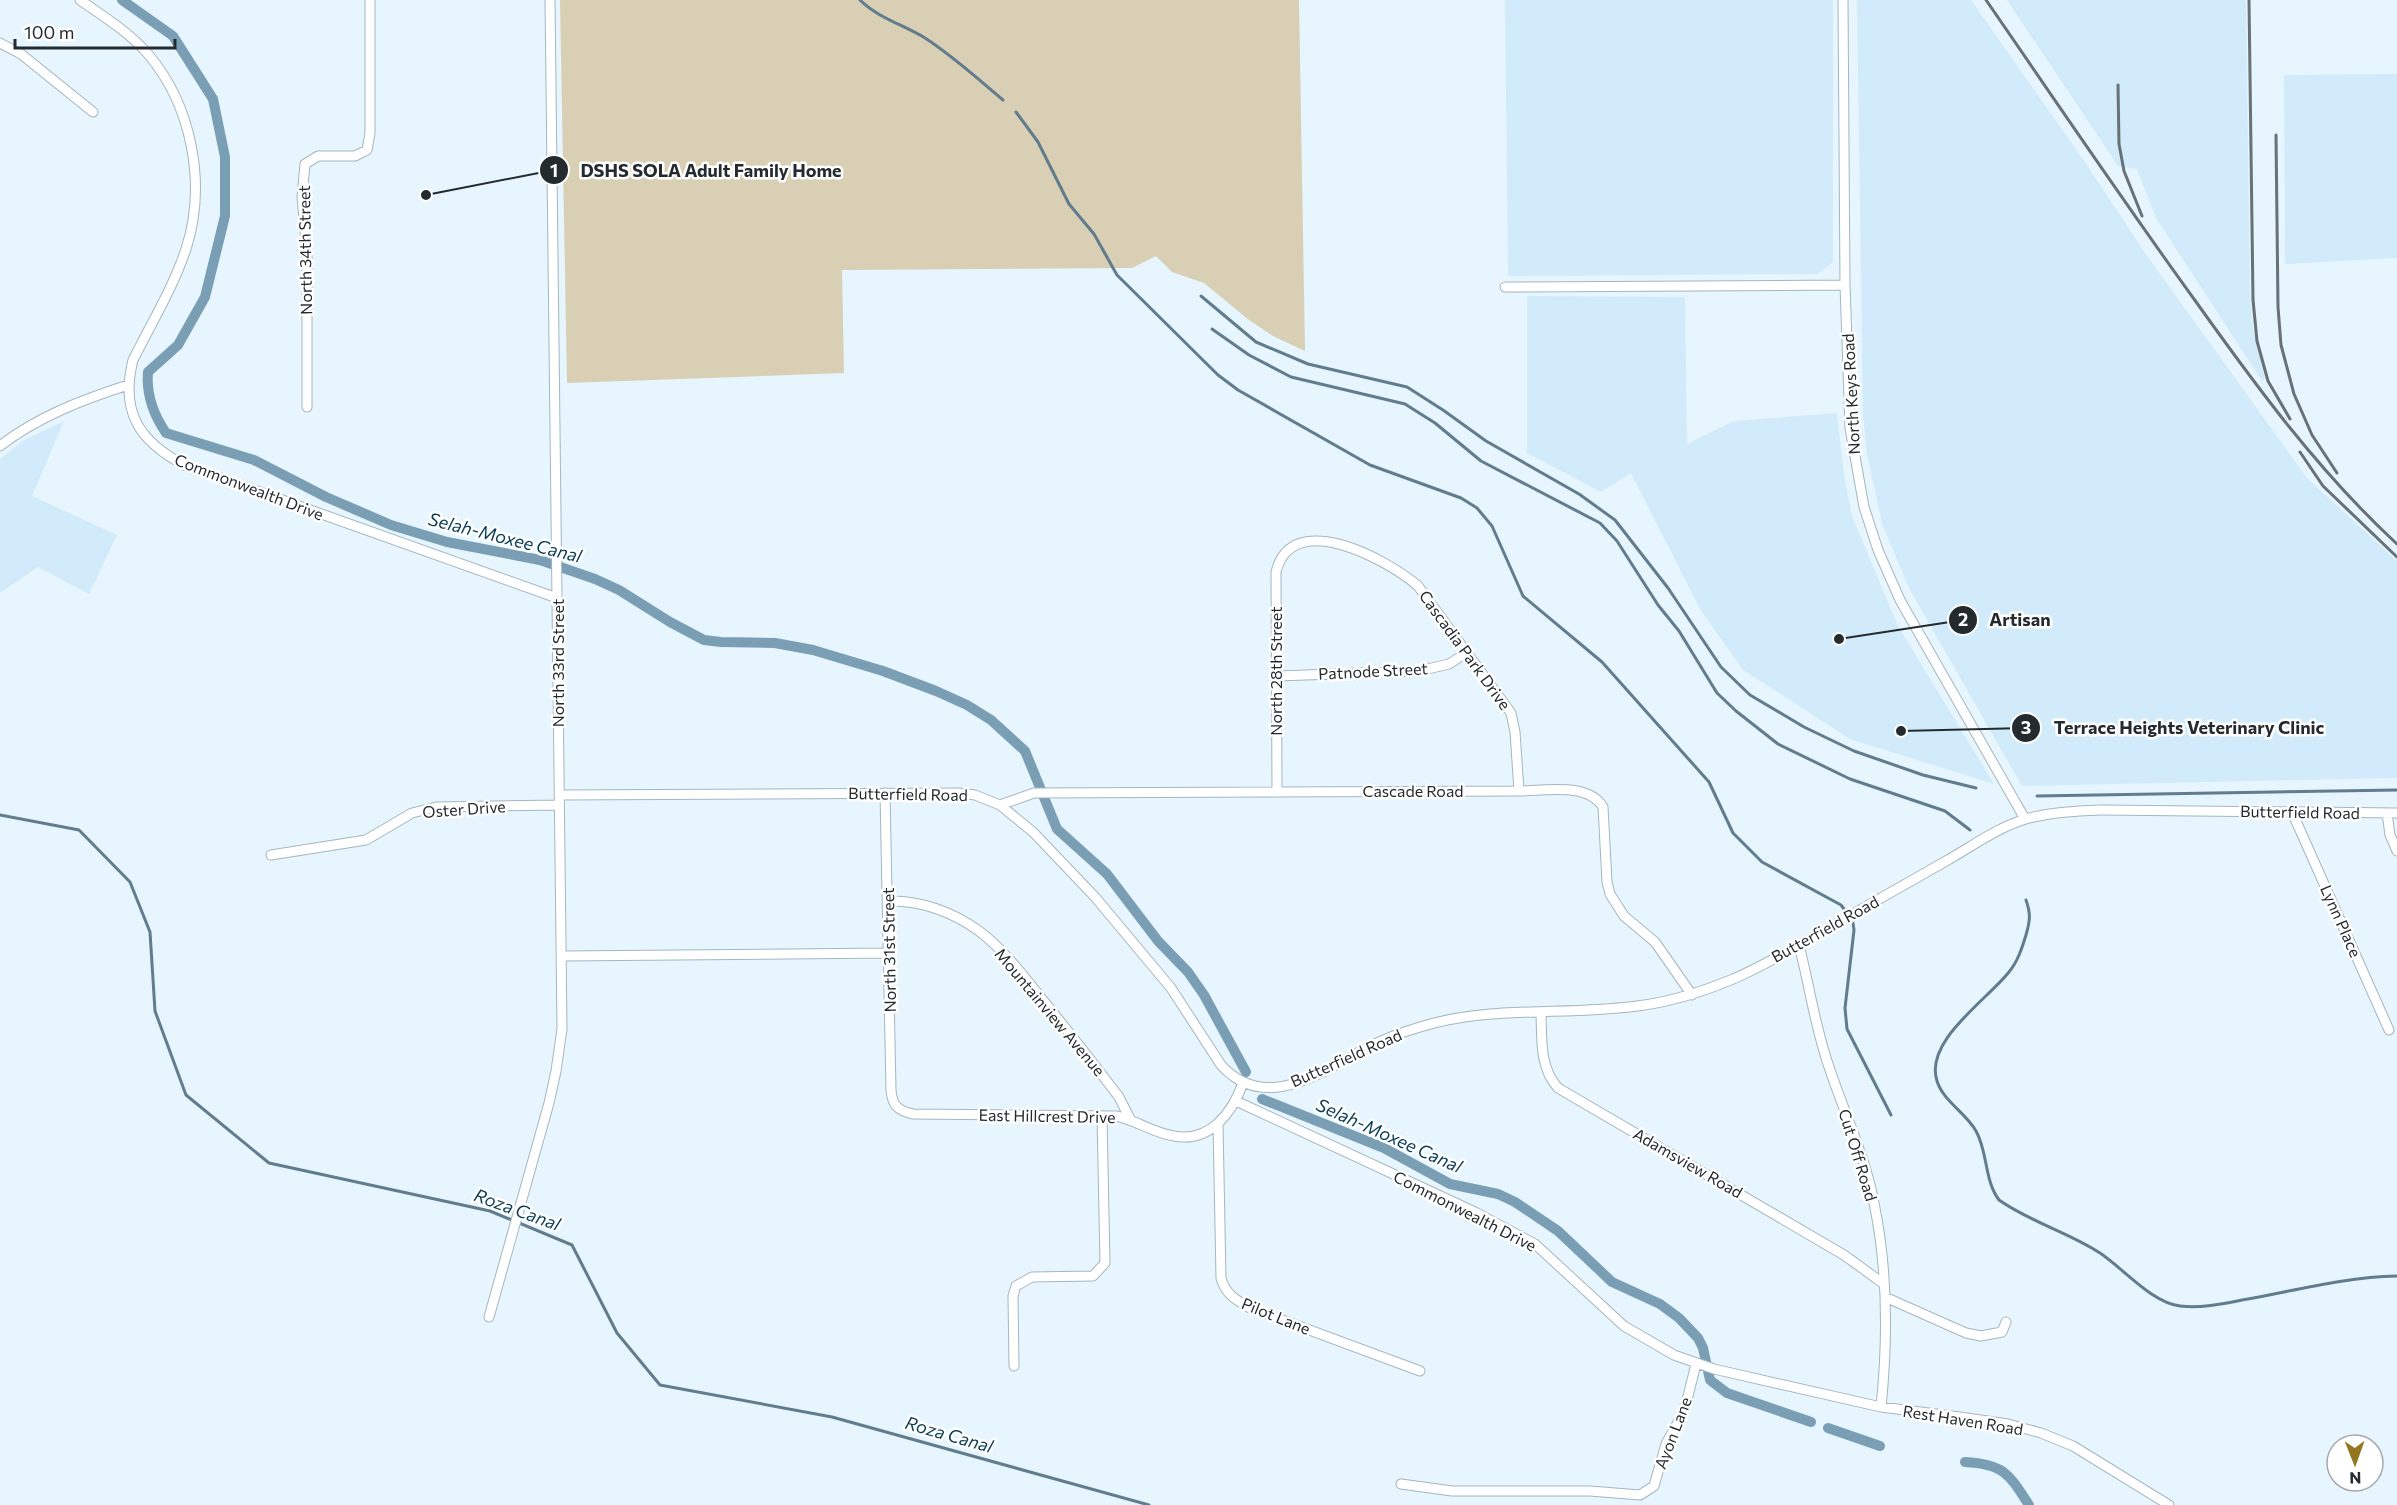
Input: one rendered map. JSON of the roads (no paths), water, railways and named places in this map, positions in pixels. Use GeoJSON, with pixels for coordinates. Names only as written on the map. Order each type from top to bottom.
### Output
{"type":"FeatureCollection","features":[{"type":"Feature","properties":{"kind":"street","name":"Commonwealth Drive"},"geometry":{"type":"LineString","coordinates":[[80,0],[128,35],[147,53],[164,76],[187,123],[193,153],[195,183],[187,246],[176,276],[133,360],[128,386],[131,408],[138,427],[151,444],[184,465],[557,598]]}},
{"type":"Feature","properties":{"kind":"street","name":"North 34th Street"},"geometry":{"type":"LineString","coordinates":[[307,407],[307,254],[302,197],[305,164],[318,156],[355,156],[367,150],[370,133],[370,0]]}},
{"type":"Feature","properties":{"kind":"street","name":"North 33rd Street"},"geometry":{"type":"LineString","coordinates":[[489,1317],[549,1103],[562,1029],[549,0]]}},
{"type":"Feature","properties":{"kind":"street","name":"North Keys Road"},"geometry":{"type":"LineString","coordinates":[[1843,0],[1845,285],[1850,429],[1864,507],[1878,549],[1900,600],[2025,819]]}},
{"type":"Feature","properties":{"kind":"street"},"geometry":{"type":"LineString","coordinates":[[0,43],[21,54],[93,112]]}},
{"type":"Feature","properties":{"kind":"street"},"geometry":{"type":"LineString","coordinates":[[1505,286],[1845,285]]}},
{"type":"Feature","properties":{"kind":"street"},"geometry":{"type":"LineString","coordinates":[[0,446],[19,431],[81,402],[128,386]]}},
{"type":"Feature","properties":{"kind":"street","name":"Cascadia Park Drive"},"geometry":{"type":"LineString","coordinates":[[1284,552],[1296,543],[1310,541],[1329,543],[1381,560],[1402,572],[1418,586],[1511,713],[1515,732],[1519,791]]}},
{"type":"Feature","properties":{"kind":"street","name":"North 28th Street"},"geometry":{"type":"LineString","coordinates":[[1277,791],[1276,572],[1284,552]]}},
{"type":"Feature","properties":{"kind":"street","name":"Patnode Street"},"geometry":{"type":"LineString","coordinates":[[1277,676],[1419,671],[1449,664],[1466,653]]}},
{"type":"Feature","properties":{"kind":"street","name":"Cascade Road"},"geometry":{"type":"LineString","coordinates":[[1000,805],[1034,793],[1576,791],[1599,800],[1603,807],[1607,882],[1610,894],[1624,916],[1655,942],[1692,995]]}},
{"type":"Feature","properties":{"kind":"street","name":"North 31st Street"},"geometry":{"type":"LineString","coordinates":[[885,793],[891,1090],[895,1106]]}},
{"type":"Feature","properties":{"kind":"street","name":"Butterfield Road"},"geometry":{"type":"LineString","coordinates":[[558,800],[958,793],[975,795],[1000,805],[1034,832],[1095,897],[1171,988],[1230,1076],[1243,1083],[1269,1088],[1298,1083],[1391,1037],[1445,1020],[1500,1013],[1638,1006],[1692,995],[1736,978],[1799,945],[1990,836],[2025,819],[2102,810],[2392,813]]}},
{"type":"Feature","properties":{"kind":"street","name":"Oster Drive"},"geometry":{"type":"LineString","coordinates":[[271,855],[366,840],[412,813],[435,807],[558,800]]}},
{"type":"Feature","properties":{"kind":"street","name":"Lynn Place"},"geometry":{"type":"LineString","coordinates":[[2292,812],[2389,1030]]}},
{"type":"Feature","properties":{"kind":"street"},"geometry":{"type":"LineString","coordinates":[[2392,813],[2390,835],[2397,851]]}},
{"type":"Feature","properties":{"kind":"street","name":"Mountainview Avenue"},"geometry":{"type":"LineString","coordinates":[[888,900],[920,903],[937,909],[979,931],[999,949],[1022,974],[1119,1097],[1130,1119]]}},
{"type":"Feature","properties":{"kind":"street","name":"Cut Off Road"},"geometry":{"type":"LineString","coordinates":[[1799,945],[1827,1062],[1868,1176],[1879,1232],[1885,1297],[1885,1367],[1881,1407]]}},
{"type":"Feature","properties":{"kind":"street"},"geometry":{"type":"LineString","coordinates":[[562,956],[889,953]]}},
{"type":"Feature","properties":{"kind":"street","name":"Adamsview Road"},"geometry":{"type":"LineString","coordinates":[[1541,1012],[1544,1061],[1548,1073],[1558,1088],[1844,1256],[1884,1284]]}},
{"type":"Feature","properties":{"kind":"street","name":"East Hillcrest Drive"},"geometry":{"type":"LineString","coordinates":[[895,1106],[899,1110],[913,1114],[1102,1116],[1130,1119],[1176,1137],[1192,1136],[1218,1123],[1230,1112],[1243,1083]]}},
{"type":"Feature","properties":{"kind":"street","name":"Commonwealth Drive"},"geometry":{"type":"LineString","coordinates":[[1236,1101],[1475,1212],[1535,1244],[1623,1326],[1674,1355],[1714,1369],[1881,1407]]}},
{"type":"Feature","properties":{"kind":"street"},"geometry":{"type":"LineString","coordinates":[[1014,1366],[1013,1296],[1016,1286],[1032,1277],[1093,1276],[1105,1263],[1102,1116]]}},
{"type":"Feature","properties":{"kind":"street","name":"Pilot Lane"},"geometry":{"type":"LineString","coordinates":[[1218,1123],[1221,1278],[1228,1293],[1250,1308],[1420,1371]]}},
{"type":"Feature","properties":{"kind":"street"},"geometry":{"type":"LineString","coordinates":[[1885,1297],[1966,1333],[1981,1336],[2002,1332],[2006,1322]]}},
{"type":"Feature","properties":{"kind":"street","name":"Ayon Lane"},"geometry":{"type":"LineString","coordinates":[[1401,1484],[1452,1491],[1590,1491],[1640,1495],[1653,1486],[1666,1444],[1684,1409],[1699,1365]]}},
{"type":"Feature","properties":{"kind":"street","name":"Rest Haven Road"},"geometry":{"type":"LineString","coordinates":[[1881,1407],[1979,1420],[2042,1433],[2073,1446],[2169,1505]]}},
{"type":"Feature","properties":{"kind":"waterway","name":"Selah-Moxee Canal"},"geometry":{"type":"LineString","coordinates":[[122,0],[173,36],[213,99],[225,157],[225,216],[205,297],[178,345],[148,372],[151,404],[166,433],[254,460],[326,497],[391,525],[447,542],[540,560],[595,579],[619,590],[704,640],[775,643],[813,650],[883,671],[967,705],[991,720],[1025,751],[1057,829],[1107,874],[1158,941],[1188,972],[1204,995],[1246,1072]]}},
{"type":"Feature","properties":{"kind":"waterway"},"geometry":{"type":"LineString","coordinates":[[860,0],[875,12],[917,33],[935,45],[1003,100]]}},
{"type":"Feature","properties":{"kind":"waterway"},"geometry":{"type":"LineString","coordinates":[[1016,112],[1038,142],[1069,204],[1094,234],[1117,275],[1218,375],[1238,390],[1370,465],[1461,498],[1477,508],[1492,526],[1523,596],[1602,662],[1709,782],[1733,833],[1762,862],[1841,905],[1844,909]]}},
{"type":"Feature","properties":{"kind":"waterway"},"geometry":{"type":"LineString","coordinates":[[1201,296],[1256,342],[1308,364],[1407,387],[1486,441],[1579,494],[1615,520],[1668,588],[1721,667],[1750,695],[1804,727],[1854,751],[1923,775],[1976,788]]}},
{"type":"Feature","properties":{"kind":"waterway"},"geometry":{"type":"LineString","coordinates":[[1212,329],[1249,355],[1291,377],[1405,404],[1435,423],[1481,461],[1600,523],[1617,541],[1658,605],[1679,631],[1717,693],[1736,711],[1778,744],[1850,779],[1945,811],[1970,830]]}},
{"type":"Feature","properties":{"kind":"waterway"},"geometry":{"type":"LineString","coordinates":[[2037,796],[2397,790]]}},
{"type":"Feature","properties":{"kind":"waterway","name":"Roza Canal"},"geometry":{"type":"LineString","coordinates":[[0,815],[79,830],[130,882],[150,932],[155,1011],[186,1095],[269,1163],[490,1211],[572,1245],[617,1333],[660,1385],[832,1417],[1149,1505]]}},
{"type":"Feature","properties":{"kind":"waterway"},"geometry":{"type":"LineString","coordinates":[[2026,900],[2029,914],[2028,926],[2015,963],[1948,1036],[1935,1066],[1937,1081],[1944,1095],[1967,1118],[1980,1139],[1991,1184],[1999,1200],[2023,1215],[2100,1253],[2148,1292],[2180,1306],[2214,1305],[2340,1281],[2397,1276]]}},
{"type":"Feature","properties":{"kind":"waterway"},"geometry":{"type":"LineString","coordinates":[[1853,923],[1845,1008],[1847,1029],[1891,1115]]}},
{"type":"Feature","properties":{"kind":"waterway","name":"Selah-Moxee Canal"},"geometry":{"type":"LineString","coordinates":[[1262,1099],[1384,1148],[1450,1184],[1498,1194],[1515,1202],[1558,1231],[1612,1282],[1660,1304],[1679,1318],[1698,1338],[1703,1348],[1710,1380],[1727,1393],[1811,1422]]}},
{"type":"Feature","properties":{"kind":"waterway","name":"Selah-Moxee Canal"},"geometry":{"type":"LineString","coordinates":[[1828,1428],[1880,1446]]}},
{"type":"Feature","properties":{"kind":"waterway","name":"Selah-Moxee Canal"},"geometry":{"type":"LineString","coordinates":[[1965,1462],[1997,1468],[2010,1478],[2029,1505]]}},
{"type":"Feature","properties":{"kind":"railway"},"geometry":{"type":"LineString","coordinates":[[1986,0],[2141,225],[2265,396],[2314,457],[2397,544]]}},
{"type":"Feature","properties":{"kind":"railway"},"geometry":{"type":"LineString","coordinates":[[2249,0],[2253,300],[2257,341],[2268,381],[2290,419]]}},
{"type":"Feature","properties":{"kind":"railway"},"geometry":{"type":"LineString","coordinates":[[2118,85],[2119,144],[2124,171],[2142,216]]}},
{"type":"Feature","properties":{"kind":"railway"},"geometry":{"type":"LineString","coordinates":[[2276,135],[2278,307],[2281,345],[2294,394],[2312,435],[2337,473]]}},
{"type":"Feature","properties":{"kind":"railway"},"geometry":{"type":"LineString","coordinates":[[2300,452],[2323,486],[2397,557]]}},
{"type":"Feature","properties":{"kind":"place","name":"DSHS SOLA Adult Family Home"},"geometry":{"type":"Point","coordinates":[426,195]}},
{"type":"Feature","properties":{"kind":"place","name":"Artisan"},"geometry":{"type":"Point","coordinates":[1839,639]}},
{"type":"Feature","properties":{"kind":"place","name":"Terrace Heights Veterinary Clinic"},"geometry":{"type":"Point","coordinates":[1901,731]}}]}
